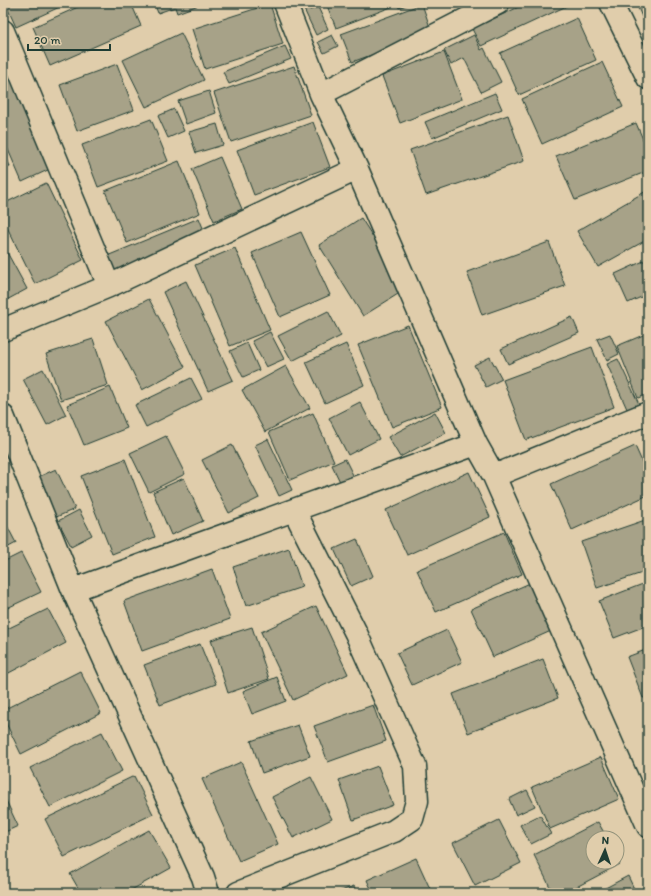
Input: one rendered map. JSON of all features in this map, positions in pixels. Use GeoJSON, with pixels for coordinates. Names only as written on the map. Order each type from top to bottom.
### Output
{"type":"FeatureCollection","features":[{"type":"Feature","properties":{"kind":"street"},"geometry":{"type":"LineString","coordinates":[[285,3],[321,94],[357,169],[476,444],[494,476],[648,826]]}},
{"type":"Feature","properties":{"kind":"street"},"geometry":{"type":"LineString","coordinates":[[321,94],[498,3]]}},
{"type":"Feature","properties":{"kind":"street"},"geometry":{"type":"LineString","coordinates":[[611,3],[648,78]]}},
{"type":"Feature","properties":{"kind":"street"},"geometry":{"type":"LineString","coordinates":[[3,31],[109,286]]}},
{"type":"Feature","properties":{"kind":"street"},"geometry":{"type":"LineString","coordinates":[[3,330],[109,286],[357,169]]}},
{"type":"Feature","properties":{"kind":"street"},"geometry":{"type":"LineString","coordinates":[[494,476],[648,413]]}},
{"type":"Feature","properties":{"kind":"street"},"geometry":{"type":"LineString","coordinates":[[3,416],[73,590],[200,870],[208,893]]}},
{"type":"Feature","properties":{"kind":"street"},"geometry":{"type":"LineString","coordinates":[[73,590],[476,444]]}},
{"type":"Feature","properties":{"kind":"street"},"geometry":{"type":"LineString","coordinates":[[238,893],[394,830],[412,819],[418,801],[415,766],[356,633],[294,510]]}},
{"type":"Feature","properties":{"kind":"building"},"geometry":{"type":"Polygon","coordinates":[[[5,3],[63,3],[64,5],[16,27],[5,3]]]}},
{"type":"Feature","properties":{"kind":"building"},"geometry":{"type":"Polygon","coordinates":[[[87,3],[131,3],[141,26],[50,66],[33,27],[87,3]]]}},
{"type":"Feature","properties":{"kind":"building"},"geometry":{"type":"Polygon","coordinates":[[[154,3],[204,3],[177,13],[175,7],[158,13],[154,3]]]}},
{"type":"Feature","properties":{"kind":"building"},"geometry":{"type":"Polygon","coordinates":[[[301,3],[307,3],[310,10],[318,7],[328,29],[316,35],[301,3]]]}},
{"type":"Feature","properties":{"kind":"building"},"geometry":{"type":"Polygon","coordinates":[[[326,3],[393,3],[394,6],[336,28],[326,3]]]}},
{"type":"Feature","properties":{"kind":"building"},"geometry":{"type":"Polygon","coordinates":[[[397,3],[411,3],[399,8],[397,3]]]}},
{"type":"Feature","properties":{"kind":"building"},"geometry":{"type":"Polygon","coordinates":[[[527,3],[573,3],[481,46],[472,29],[527,3]]]}},
{"type":"Feature","properties":{"kind":"building"},"geometry":{"type":"Polygon","coordinates":[[[636,3],[648,3],[648,31],[636,3]]]}},
{"type":"Feature","properties":{"kind":"building"},"geometry":{"type":"Polygon","coordinates":[[[270,4],[283,44],[205,69],[192,29],[270,4]]]}},
{"type":"Feature","properties":{"kind":"building"},"geometry":{"type":"Polygon","coordinates":[[[422,4],[432,33],[352,62],[341,34],[422,4]]]}},
{"type":"Feature","properties":{"kind":"building"},"geometry":{"type":"Polygon","coordinates":[[[577,18],[596,60],[519,95],[500,53],[577,18]]]}},
{"type":"Feature","properties":{"kind":"building"},"geometry":{"type":"Polygon","coordinates":[[[181,33],[204,80],[146,107],[123,60],[181,33]]]}},
{"type":"Feature","properties":{"kind":"building"},"geometry":{"type":"Polygon","coordinates":[[[332,35],[338,46],[324,53],[318,42],[332,35]]]}},
{"type":"Feature","properties":{"kind":"building"},"geometry":{"type":"Polygon","coordinates":[[[474,35],[481,50],[484,48],[501,82],[481,92],[464,58],[451,65],[444,50],[474,35]]]}},
{"type":"Feature","properties":{"kind":"building"},"geometry":{"type":"Polygon","coordinates":[[[285,46],[291,59],[229,84],[223,72],[285,46]]]}},
{"type":"Feature","properties":{"kind":"building"},"geometry":{"type":"Polygon","coordinates":[[[444,52],[462,99],[400,123],[382,76],[444,52]]]}},
{"type":"Feature","properties":{"kind":"building"},"geometry":{"type":"Polygon","coordinates":[[[3,61],[50,169],[22,182],[3,138],[3,61]]]}},
{"type":"Feature","properties":{"kind":"building"},"geometry":{"type":"Polygon","coordinates":[[[602,62],[623,107],[542,144],[522,99],[602,62]]]}},
{"type":"Feature","properties":{"kind":"building"},"geometry":{"type":"Polygon","coordinates":[[[117,64],[134,110],[77,131],[60,85],[117,64]]]}},
{"type":"Feature","properties":{"kind":"building"},"geometry":{"type":"Polygon","coordinates":[[[294,66],[311,115],[231,142],[214,93],[294,66]]]}},
{"type":"Feature","properties":{"kind":"building"},"geometry":{"type":"Polygon","coordinates":[[[209,91],[216,113],[186,124],[178,101],[209,91]]]}},
{"type":"Feature","properties":{"kind":"building"},"geometry":{"type":"Polygon","coordinates":[[[495,93],[502,109],[432,138],[425,122],[495,93]]]}},
{"type":"Feature","properties":{"kind":"building"},"geometry":{"type":"Polygon","coordinates":[[[174,109],[184,131],[168,138],[158,116],[174,109]]]}},
{"type":"Feature","properties":{"kind":"building"},"geometry":{"type":"Polygon","coordinates":[[[508,115],[524,161],[426,195],[410,150],[508,115]]]}},
{"type":"Feature","properties":{"kind":"building"},"geometry":{"type":"Polygon","coordinates":[[[151,119],[168,161],[98,187],[82,145],[151,119]]]}},
{"type":"Feature","properties":{"kind":"building"},"geometry":{"type":"Polygon","coordinates":[[[313,122],[330,167],[254,195],[237,150],[313,122]]]}},
{"type":"Feature","properties":{"kind":"building"},"geometry":{"type":"Polygon","coordinates":[[[636,123],[648,151],[648,171],[575,200],[556,156],[636,123]]]}},
{"type":"Feature","properties":{"kind":"building"},"geometry":{"type":"Polygon","coordinates":[[[217,124],[223,145],[196,153],[189,132],[217,124]]]}},
{"type":"Feature","properties":{"kind":"building"},"geometry":{"type":"Polygon","coordinates":[[[3,146],[10,167],[3,169],[3,146]]]}},
{"type":"Feature","properties":{"kind":"building"},"geometry":{"type":"Polygon","coordinates":[[[220,157],[242,209],[214,221],[192,169],[220,157]]]}},
{"type":"Feature","properties":{"kind":"building"},"geometry":{"type":"Polygon","coordinates":[[[179,161],[200,213],[127,243],[105,191],[179,161]]]}},
{"type":"Feature","properties":{"kind":"building"},"geometry":{"type":"Polygon","coordinates":[[[46,183],[83,260],[35,284],[3,219],[3,204],[46,183]]]}},
{"type":"Feature","properties":{"kind":"building"},"geometry":{"type":"Polygon","coordinates":[[[648,190],[648,239],[598,267],[577,231],[648,190]]]}},
{"type":"Feature","properties":{"kind":"building"},"geometry":{"type":"Polygon","coordinates":[[[199,218],[205,233],[114,272],[107,256],[199,218]]]}},
{"type":"Feature","properties":{"kind":"building"},"geometry":{"type":"Polygon","coordinates":[[[361,218],[406,289],[363,316],[319,245],[361,218]]]}},
{"type":"Feature","properties":{"kind":"building"},"geometry":{"type":"Polygon","coordinates":[[[301,232],[330,295],[280,317],[252,253],[301,232]]]}},
{"type":"Feature","properties":{"kind":"building"},"geometry":{"type":"Polygon","coordinates":[[[549,242],[565,286],[482,315],[467,272],[549,242]]]}},
{"type":"Feature","properties":{"kind":"building"},"geometry":{"type":"Polygon","coordinates":[[[3,245],[27,289],[3,302],[3,245]]]}},
{"type":"Feature","properties":{"kind":"building"},"geometry":{"type":"Polygon","coordinates":[[[235,248],[270,330],[230,346],[195,265],[235,248]]]}},
{"type":"Feature","properties":{"kind":"building"},"geometry":{"type":"Polygon","coordinates":[[[648,259],[648,294],[628,303],[615,274],[648,259]]]}},
{"type":"Feature","properties":{"kind":"building"},"geometry":{"type":"Polygon","coordinates":[[[186,281],[233,380],[208,391],[163,292],[186,281]]]}},
{"type":"Feature","properties":{"kind":"building"},"geometry":{"type":"Polygon","coordinates":[[[149,299],[185,367],[142,390],[106,321],[149,299]]]}},
{"type":"Feature","properties":{"kind":"building"},"geometry":{"type":"Polygon","coordinates":[[[328,311],[341,336],[292,361],[278,336],[328,311]]]}},
{"type":"Feature","properties":{"kind":"building"},"geometry":{"type":"Polygon","coordinates":[[[572,317],[579,333],[508,364],[501,349],[572,317]]]}},
{"type":"Feature","properties":{"kind":"building"},"geometry":{"type":"Polygon","coordinates":[[[408,325],[442,407],[392,427],[358,345],[408,325]]]}},
{"type":"Feature","properties":{"kind":"building"},"geometry":{"type":"Polygon","coordinates":[[[270,332],[284,359],[266,367],[252,341],[270,332]]]}},
{"type":"Feature","properties":{"kind":"building"},"geometry":{"type":"Polygon","coordinates":[[[648,333],[648,394],[638,398],[617,346],[648,333]]]}},
{"type":"Feature","properties":{"kind":"building"},"geometry":{"type":"Polygon","coordinates":[[[610,334],[619,354],[607,360],[597,339],[610,334]]]}},
{"type":"Feature","properties":{"kind":"building"},"geometry":{"type":"Polygon","coordinates":[[[93,339],[108,385],[61,400],[46,354],[93,339]]]}},
{"type":"Feature","properties":{"kind":"building"},"geometry":{"type":"Polygon","coordinates":[[[247,343],[259,370],[243,377],[230,351],[247,343]]]}},
{"type":"Feature","properties":{"kind":"building"},"geometry":{"type":"Polygon","coordinates":[[[346,344],[364,385],[325,403],[306,362],[346,344]]]}},
{"type":"Feature","properties":{"kind":"building"},"geometry":{"type":"Polygon","coordinates":[[[592,347],[614,407],[526,440],[503,380],[592,347]]]}},
{"type":"Feature","properties":{"kind":"building"},"geometry":{"type":"Polygon","coordinates":[[[490,357],[502,379],[486,387],[474,365],[490,357]]]}},
{"type":"Feature","properties":{"kind":"building"},"geometry":{"type":"Polygon","coordinates":[[[618,359],[639,404],[627,409],[607,364],[618,359]]]}},
{"type":"Feature","properties":{"kind":"building"},"geometry":{"type":"Polygon","coordinates":[[[286,366],[310,408],[265,432],[242,390],[286,366]]]}},
{"type":"Feature","properties":{"kind":"building"},"geometry":{"type":"Polygon","coordinates":[[[43,369],[66,415],[47,425],[23,379],[43,369]]]}},
{"type":"Feature","properties":{"kind":"building"},"geometry":{"type":"Polygon","coordinates":[[[191,378],[202,399],[146,427],[135,405],[191,378]]]}},
{"type":"Feature","properties":{"kind":"building"},"geometry":{"type":"Polygon","coordinates":[[[110,387],[127,428],[84,445],[67,405],[110,387]]]}},
{"type":"Feature","properties":{"kind":"building"},"geometry":{"type":"Polygon","coordinates":[[[360,402],[379,439],[348,455],[329,418],[360,402]]]}},
{"type":"Feature","properties":{"kind":"building"},"geometry":{"type":"Polygon","coordinates":[[[435,412],[446,433],[400,457],[388,437],[435,412]]]}},
{"type":"Feature","properties":{"kind":"building"},"geometry":{"type":"Polygon","coordinates":[[[313,413],[334,461],[290,480],[269,432],[313,413]]]}},
{"type":"Feature","properties":{"kind":"building"},"geometry":{"type":"Polygon","coordinates":[[[166,436],[185,474],[149,492],[130,453],[166,436]]]}},
{"type":"Feature","properties":{"kind":"building"},"geometry":{"type":"Polygon","coordinates":[[[268,439],[292,490],[279,496],[255,445],[268,439]]]}},
{"type":"Feature","properties":{"kind":"building"},"geometry":{"type":"Polygon","coordinates":[[[232,445],[259,498],[229,513],[202,460],[232,445]]]}},
{"type":"Feature","properties":{"kind":"building"},"geometry":{"type":"Polygon","coordinates":[[[635,446],[648,475],[648,495],[572,530],[551,484],[635,446]]]}},
{"type":"Feature","properties":{"kind":"building"},"geometry":{"type":"Polygon","coordinates":[[[125,459],[155,537],[112,554],[81,476],[125,459]]]}},
{"type":"Feature","properties":{"kind":"building"},"geometry":{"type":"Polygon","coordinates":[[[345,459],[355,479],[342,486],[332,465],[345,459]]]}},
{"type":"Feature","properties":{"kind":"building"},"geometry":{"type":"Polygon","coordinates":[[[56,469],[75,509],[54,518],[36,478],[56,469]]]}},
{"type":"Feature","properties":{"kind":"building"},"geometry":{"type":"Polygon","coordinates":[[[469,472],[490,517],[407,555],[386,510],[469,472]]]}},
{"type":"Feature","properties":{"kind":"building"},"geometry":{"type":"Polygon","coordinates":[[[184,478],[203,521],[171,535],[153,492],[184,478]]]}},
{"type":"Feature","properties":{"kind":"building"},"geometry":{"type":"Polygon","coordinates":[[[79,510],[92,535],[71,546],[58,521],[79,510]]]}},
{"type":"Feature","properties":{"kind":"building"},"geometry":{"type":"Polygon","coordinates":[[[3,518],[16,543],[3,550],[3,518]]]}},
{"type":"Feature","properties":{"kind":"building"},"geometry":{"type":"Polygon","coordinates":[[[648,519],[648,571],[597,588],[581,542],[648,519]]]}},
{"type":"Feature","properties":{"kind":"building"},"geometry":{"type":"Polygon","coordinates":[[[504,532],[522,574],[436,612],[417,570],[504,532]]]}},
{"type":"Feature","properties":{"kind":"building"},"geometry":{"type":"Polygon","coordinates":[[[357,539],[373,576],[351,586],[334,549],[357,539]]]}},
{"type":"Feature","properties":{"kind":"building"},"geometry":{"type":"Polygon","coordinates":[[[289,548],[302,587],[246,606],[233,567],[289,548]]]}},
{"type":"Feature","properties":{"kind":"building"},"geometry":{"type":"Polygon","coordinates":[[[21,553],[41,592],[3,610],[3,562],[21,553]]]}},
{"type":"Feature","properties":{"kind":"building"},"geometry":{"type":"Polygon","coordinates":[[[212,569],[230,619],[142,651],[124,601],[212,569]]]}},
{"type":"Feature","properties":{"kind":"building"},"geometry":{"type":"Polygon","coordinates":[[[648,582],[648,625],[614,638],[599,601],[648,582]]]}},
{"type":"Feature","properties":{"kind":"building"},"geometry":{"type":"Polygon","coordinates":[[[530,583],[551,631],[493,657],[471,609],[530,583]]]}},
{"type":"Feature","properties":{"kind":"building"},"geometry":{"type":"Polygon","coordinates":[[[316,606],[348,674],[293,700],[261,632],[316,606]]]}},
{"type":"Feature","properties":{"kind":"building"},"geometry":{"type":"Polygon","coordinates":[[[48,609],[66,643],[3,676],[3,631],[48,609]]]}},
{"type":"Feature","properties":{"kind":"building"},"geometry":{"type":"Polygon","coordinates":[[[252,627],[269,679],[228,693],[211,640],[252,627]]]}},
{"type":"Feature","properties":{"kind":"building"},"geometry":{"type":"Polygon","coordinates":[[[447,630],[462,662],[412,685],[397,653],[447,630]]]}},
{"type":"Feature","properties":{"kind":"building"},"geometry":{"type":"Polygon","coordinates":[[[200,644],[216,684],[160,705],[144,665],[200,644]]]}},
{"type":"Feature","properties":{"kind":"building"},"geometry":{"type":"Polygon","coordinates":[[[648,649],[648,697],[643,698],[627,657],[648,649]]]}},
{"type":"Feature","properties":{"kind":"building"},"geometry":{"type":"Polygon","coordinates":[[[543,659],[558,698],[468,733],[453,694],[543,659]]]}},
{"type":"Feature","properties":{"kind":"building"},"geometry":{"type":"Polygon","coordinates":[[[80,671],[101,713],[21,754],[3,717],[3,710],[80,671]]]}},
{"type":"Feature","properties":{"kind":"building"},"geometry":{"type":"Polygon","coordinates":[[[277,677],[286,701],[252,714],[243,691],[277,677]]]}},
{"type":"Feature","properties":{"kind":"building"},"geometry":{"type":"Polygon","coordinates":[[[373,705],[386,741],[328,762],[314,726],[373,705]]]}},
{"type":"Feature","properties":{"kind":"building"},"geometry":{"type":"Polygon","coordinates":[[[298,725],[310,756],[262,773],[251,741],[298,725]]]}},
{"type":"Feature","properties":{"kind":"building"},"geometry":{"type":"Polygon","coordinates":[[[102,732],[122,771],[50,807],[30,768],[102,732]]]}},
{"type":"Feature","properties":{"kind":"building"},"geometry":{"type":"Polygon","coordinates":[[[601,757],[619,799],[550,829],[532,787],[601,757]]]}},
{"type":"Feature","properties":{"kind":"building"},"geometry":{"type":"Polygon","coordinates":[[[241,762],[278,844],[239,861],[202,779],[241,762]]]}},
{"type":"Feature","properties":{"kind":"building"},"geometry":{"type":"Polygon","coordinates":[[[378,766],[393,805],[353,820],[339,780],[378,766]]]}},
{"type":"Feature","properties":{"kind":"building"},"geometry":{"type":"Polygon","coordinates":[[[134,776],[153,814],[64,857],[45,819],[134,776]]]}},
{"type":"Feature","properties":{"kind":"building"},"geometry":{"type":"Polygon","coordinates":[[[311,777],[332,819],[293,838],[272,797],[311,777]]]}},
{"type":"Feature","properties":{"kind":"building"},"geometry":{"type":"Polygon","coordinates":[[[527,790],[535,806],[516,815],[509,799],[527,790]]]}},
{"type":"Feature","properties":{"kind":"building"},"geometry":{"type":"Polygon","coordinates":[[[3,794],[18,826],[3,833],[3,794]]]}},
{"type":"Feature","properties":{"kind":"building"},"geometry":{"type":"Polygon","coordinates":[[[540,815],[551,834],[531,844],[520,825],[540,815]]]}},
{"type":"Feature","properties":{"kind":"building"},"geometry":{"type":"Polygon","coordinates":[[[499,820],[521,863],[475,886],[453,843],[499,820]]]}},
{"type":"Feature","properties":{"kind":"building"},"geometry":{"type":"Polygon","coordinates":[[[598,822],[602,830],[585,830],[585,870],[609,870],[565,893],[553,893],[534,855],[598,822]]]}},
{"type":"Feature","properties":{"kind":"building"},"geometry":{"type":"Polygon","coordinates":[[[149,830],[171,868],[126,893],[81,893],[70,874],[149,830]]]}},
{"type":"Feature","properties":{"kind":"building"},"geometry":{"type":"Polygon","coordinates":[[[416,858],[432,893],[373,893],[367,880],[416,858]]]}},
{"type":"Feature","properties":{"kind":"building"},"geometry":{"type":"Polygon","coordinates":[[[628,876],[636,893],[596,893],[628,876]]]}},
{"type":"Feature","properties":{"kind":"building"},"geometry":{"type":"Polygon","coordinates":[[[354,886],[357,893],[336,893],[354,886]]]}}]}
